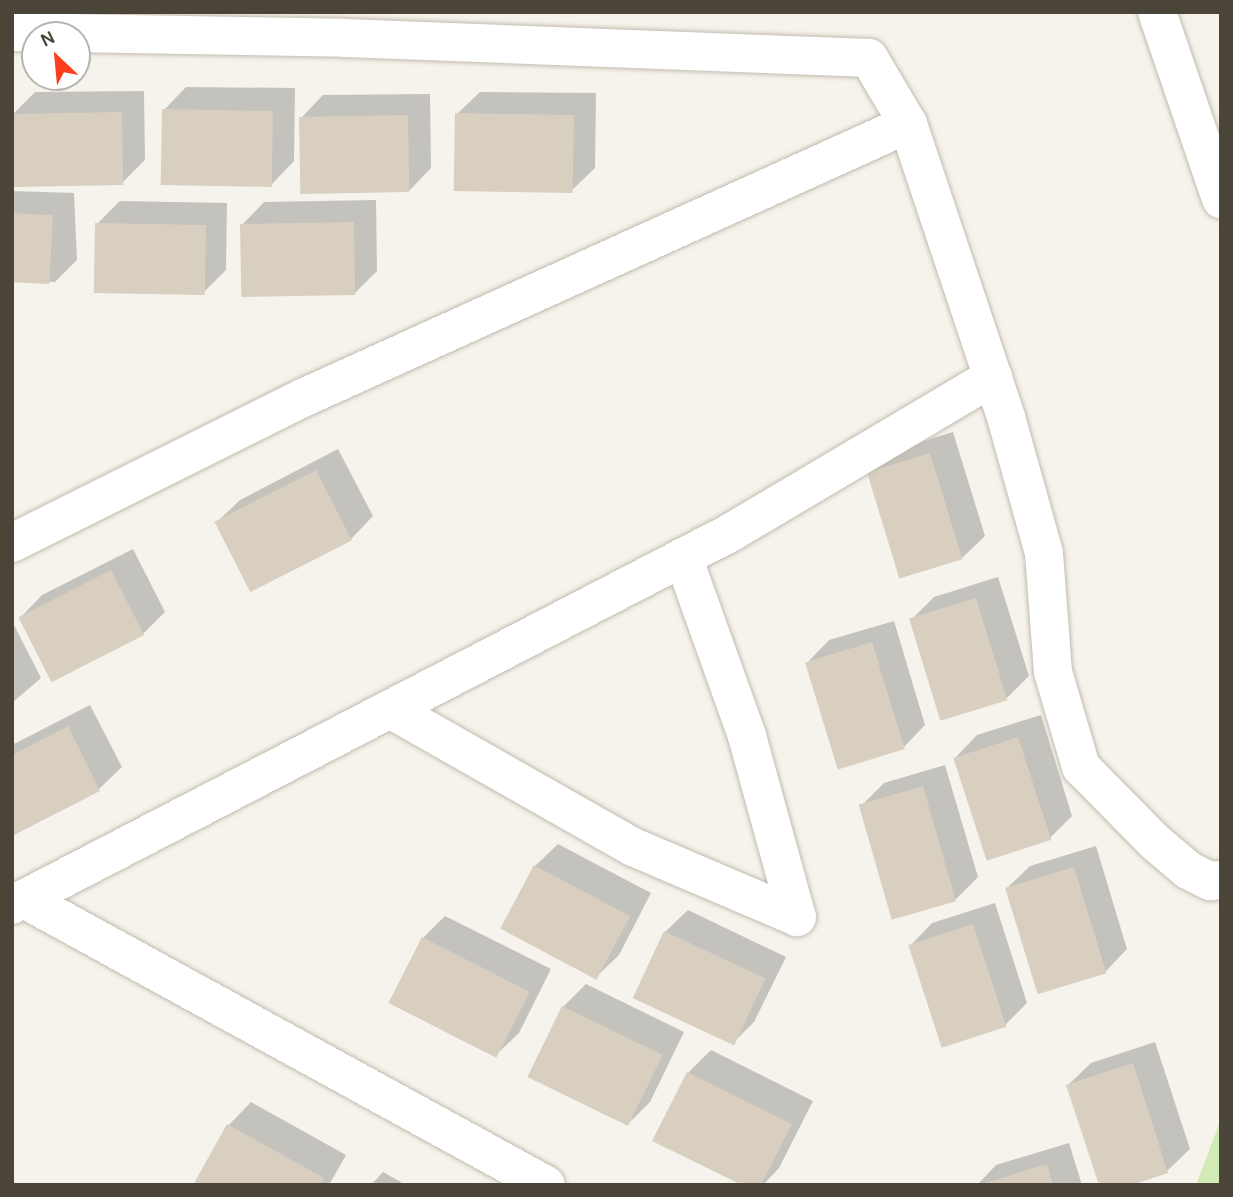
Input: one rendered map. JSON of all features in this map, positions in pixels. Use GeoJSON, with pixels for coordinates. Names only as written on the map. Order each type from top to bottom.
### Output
{"type":"FeatureCollection","features":[{"type":"Feature","properties":{"kind":"street"},"geometry":{"type":"LineString","coordinates":[[1157,12],[1221,199]]}},
{"type":"Feature","properties":{"kind":"street"},"geometry":{"type":"LineString","coordinates":[[12,32],[345,38],[869,58],[908,124],[993,377],[1044,553],[1053,672],[1081,767],[1155,842],[1188,870],[1210,881],[1221,880]]}},
{"type":"Feature","properties":{"kind":"street"},"geometry":{"type":"LineString","coordinates":[[12,543],[305,397],[908,124]]}},
{"type":"Feature","properties":{"kind":"street"},"geometry":{"type":"LineString","coordinates":[[18,902],[730,533],[993,377]]}},
{"type":"Feature","properties":{"kind":"street"},"geometry":{"type":"LineString","coordinates":[[390,709],[633,847],[797,917],[747,736],[683,557]]}},
{"type":"Feature","properties":{"kind":"street"},"geometry":{"type":"LineString","coordinates":[[18,902],[547,1185]]}},
{"type":"Feature","properties":{"kind":"green space"},"geometry":{"type":"Polygon","coordinates":[[[1221,1119],[1221,1185],[1196,1185],[1221,1119]]]}},
{"type":"Feature","properties":{"kind":"building"},"geometry":{"type":"Polygon","coordinates":[[[162,109],[273,111],[272,187],[161,185],[162,109]]]}},
{"type":"Feature","properties":{"kind":"building"},"geometry":{"type":"Polygon","coordinates":[[[122,112],[123,185],[13,187],[12,114],[122,112]]]}},
{"type":"Feature","properties":{"kind":"building"},"geometry":{"type":"Polygon","coordinates":[[[455,113],[574,115],[573,193],[454,191],[455,113]]]}},
{"type":"Feature","properties":{"kind":"building"},"geometry":{"type":"Polygon","coordinates":[[[408,115],[409,192],[300,194],[299,117],[408,115]]]}},
{"type":"Feature","properties":{"kind":"building"},"geometry":{"type":"Polygon","coordinates":[[[12,213],[53,215],[49,284],[12,282],[12,213]]]}},
{"type":"Feature","properties":{"kind":"building"},"geometry":{"type":"Polygon","coordinates":[[[354,222],[355,295],[241,297],[240,224],[354,222]]]}},
{"type":"Feature","properties":{"kind":"building"},"geometry":{"type":"Polygon","coordinates":[[[95,223],[206,225],[205,295],[94,293],[95,223]]]}},
{"type":"Feature","properties":{"kind":"building"},"geometry":{"type":"Polygon","coordinates":[[[930,453],[962,559],[899,578],[867,472],[930,453]]]}},
{"type":"Feature","properties":{"kind":"building"},"geometry":{"type":"Polygon","coordinates":[[[316,470],[352,540],[250,592],[214,522],[316,470]]]}},
{"type":"Feature","properties":{"kind":"building"},"geometry":{"type":"Polygon","coordinates":[[[111,570],[144,635],[51,682],[18,617],[111,570]]]}},
{"type":"Feature","properties":{"kind":"building"},"geometry":{"type":"Polygon","coordinates":[[[976,598],[1007,700],[940,721],[909,618],[976,598]]]}},
{"type":"Feature","properties":{"kind":"building"},"geometry":{"type":"Polygon","coordinates":[[[872,642],[905,749],[838,770],[805,662],[872,642]]]}},
{"type":"Feature","properties":{"kind":"building"},"geometry":{"type":"Polygon","coordinates":[[[68,726],[100,791],[12,836],[12,755],[68,726]]]}},
{"type":"Feature","properties":{"kind":"building"},"geometry":{"type":"Polygon","coordinates":[[[1018,737],[1051,840],[987,861],[953,758],[1018,737]]]}},
{"type":"Feature","properties":{"kind":"building"},"geometry":{"type":"Polygon","coordinates":[[[923,786],[956,901],[892,920],[859,804],[923,786]]]}},
{"type":"Feature","properties":{"kind":"building"},"geometry":{"type":"Polygon","coordinates":[[[534,865],[630,916],[596,980],[500,929],[534,865]]]}},
{"type":"Feature","properties":{"kind":"building"},"geometry":{"type":"Polygon","coordinates":[[[1074,867],[1106,973],[1038,994],[1005,888],[1074,867]]]}},
{"type":"Feature","properties":{"kind":"building"},"geometry":{"type":"Polygon","coordinates":[[[973,924],[1006,1027],[942,1048],[908,945],[973,924]]]}},
{"type":"Feature","properties":{"kind":"building"},"geometry":{"type":"Polygon","coordinates":[[[664,931],[766,978],[734,1045],[633,998],[664,931]]]}},
{"type":"Feature","properties":{"kind":"building"},"geometry":{"type":"Polygon","coordinates":[[[422,937],[530,992],[496,1058],[388,1003],[422,937]]]}},
{"type":"Feature","properties":{"kind":"building"},"geometry":{"type":"Polygon","coordinates":[[[562,1006],[663,1055],[628,1126],[527,1077],[562,1006]]]}},
{"type":"Feature","properties":{"kind":"building"},"geometry":{"type":"Polygon","coordinates":[[[1133,1063],[1168,1173],[1132,1185],[1099,1185],[1066,1085],[1133,1063]]]}},
{"type":"Feature","properties":{"kind":"building"},"geometry":{"type":"Polygon","coordinates":[[[687,1072],[792,1124],[761,1185],[742,1185],[652,1141],[687,1072]]]}},
{"type":"Feature","properties":{"kind":"building"},"geometry":{"type":"Polygon","coordinates":[[[227,1124],[324,1178],[320,1185],[193,1185],[227,1124]]]}},
{"type":"Feature","properties":{"kind":"building"},"geometry":{"type":"Polygon","coordinates":[[[1047,1164],[1053,1185],[982,1185],[982,1184],[1047,1164]]]}}]}
